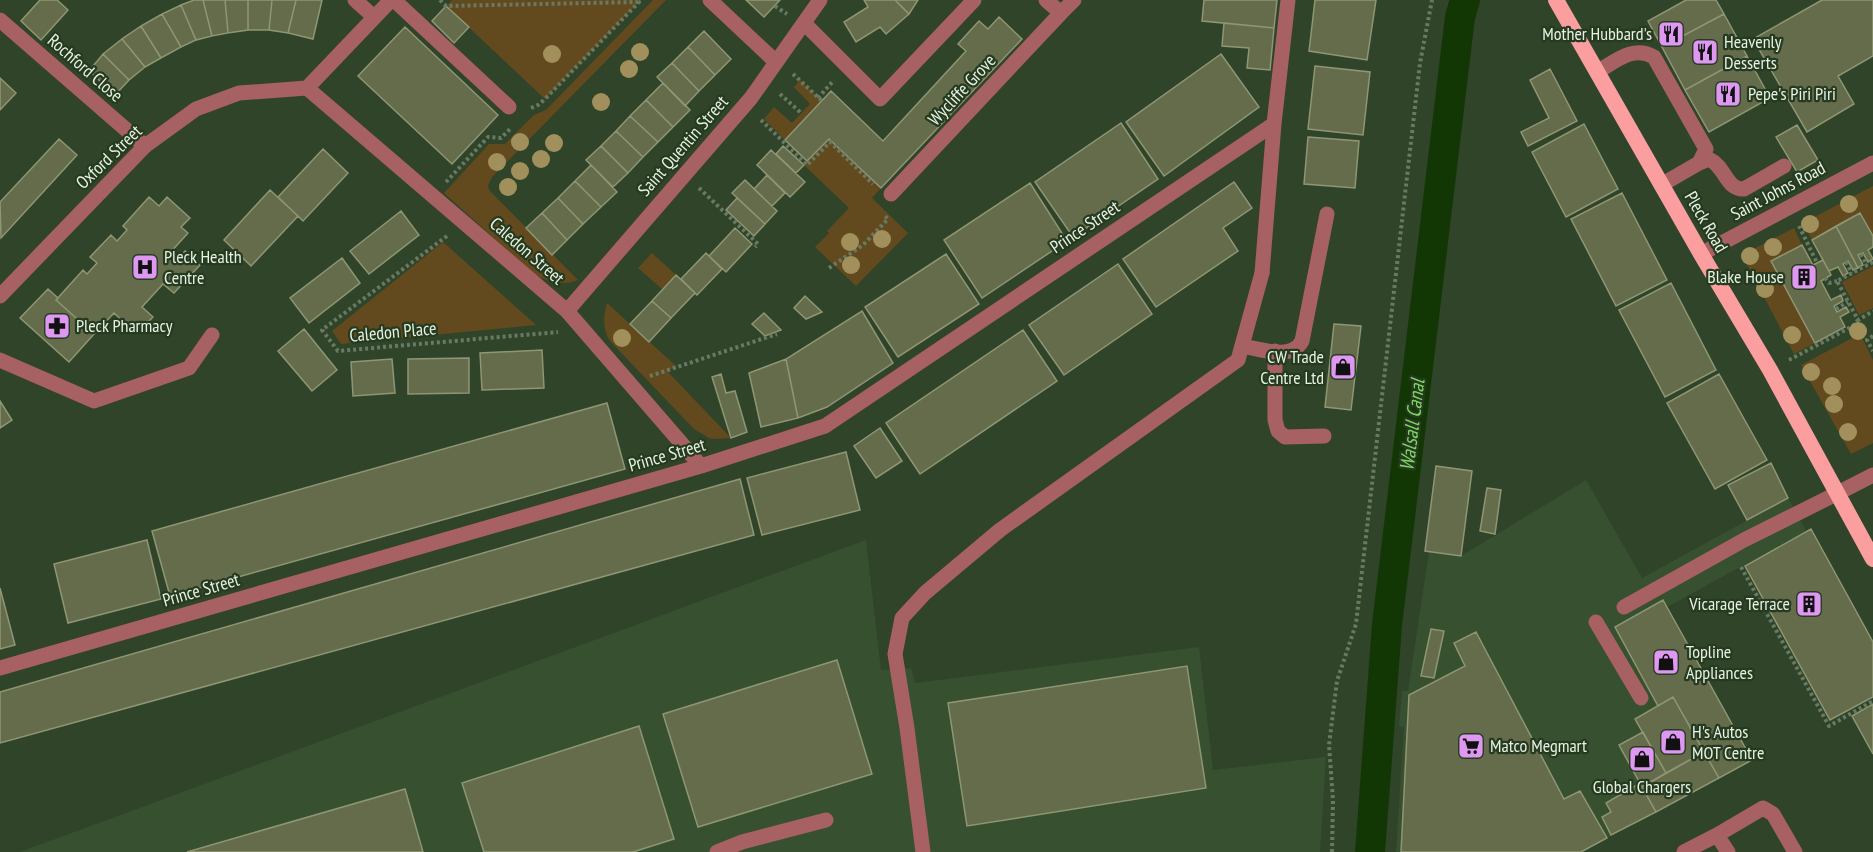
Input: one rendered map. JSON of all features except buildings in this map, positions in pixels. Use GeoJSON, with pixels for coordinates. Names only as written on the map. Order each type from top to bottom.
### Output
{"type":"FeatureCollection","features":[{"type":"Feature","properties":{"kind":"highway","name":"Pleck Road"},"geometry":{"type":"LineString","coordinates":[[1559,1],[1661,185],[1770,370],[1873,559]]}},
{"type":"Feature","properties":{"kind":"street"},"geometry":{"type":"LineString","coordinates":[[355,0],[374,17]]}},
{"type":"Feature","properties":{"kind":"street"},"geometry":{"type":"LineString","coordinates":[[307,88],[392,0],[509,107]]}},
{"type":"Feature","properties":{"kind":"street"},"geometry":{"type":"LineString","coordinates":[[710,0],[777,60]]}},
{"type":"Feature","properties":{"kind":"street","name":"Saint Quentin Street"},"geometry":{"type":"LineString","coordinates":[[567,311],[745,105],[820,0]]}},
{"type":"Feature","properties":{"kind":"street"},"geometry":{"type":"LineString","coordinates":[[804,23],[880,99],[974,0]]}},
{"type":"Feature","properties":{"kind":"street"},"geometry":{"type":"LineString","coordinates":[[1046,0],[1061,13]]}},
{"type":"Feature","properties":{"kind":"street","name":"Wycliffe Grove"},"geometry":{"type":"LineString","coordinates":[[884,191],[1074,0]]}},
{"type":"Feature","properties":{"kind":"street"},"geometry":{"type":"LineString","coordinates":[[923,852],[907,728],[894,654],[902,618],[925,593],[1000,530],[1238,360],[1262,273],[1274,124],[1288,0]]}},
{"type":"Feature","properties":{"kind":"street","name":"Rochford Close"},"geometry":{"type":"LineString","coordinates":[[0,20],[145,146]]}},
{"type":"Feature","properties":{"kind":"street"},"geometry":{"type":"LineString","coordinates":[[1598,72],[1632,52],[1644,51],[1654,57],[1706,149],[1699,163]]}},
{"type":"Feature","properties":{"kind":"street","name":"Oxford Street"},"geometry":{"type":"LineString","coordinates":[[0,296],[145,146],[196,109],[239,93],[307,88]]}},
{"type":"Feature","properties":{"kind":"street","name":"Caledon Street"},"geometry":{"type":"LineString","coordinates":[[307,88],[567,311],[701,466]]}},
{"type":"Feature","properties":{"kind":"street","name":"Prince Street"},"geometry":{"type":"LineString","coordinates":[[0,668],[701,466],[825,426],[1274,124]]}},
{"type":"Feature","properties":{"kind":"street"},"geometry":{"type":"LineString","coordinates":[[1661,185],[1709,159],[1718,163],[1732,186],[1737,189],[1744,189],[1784,166]]}},
{"type":"Feature","properties":{"kind":"street","name":"Saint Johns Road"},"geometry":{"type":"LineString","coordinates":[[1701,254],[1873,163]]}},
{"type":"Feature","properties":{"kind":"street"},"geometry":{"type":"LineString","coordinates":[[1242,346],[1287,352],[1298,348],[1302,341],[1327,214]]}},
{"type":"Feature","properties":{"kind":"street"},"geometry":{"type":"LineString","coordinates":[[0,360],[94,401],[189,368],[212,335]]}},
{"type":"Feature","properties":{"kind":"street"},"geometry":{"type":"LineString","coordinates":[[1275,351],[1275,420],[1278,431],[1285,437],[1324,436]]}},
{"type":"Feature","properties":{"kind":"street"},"geometry":{"type":"LineString","coordinates":[[1624,607],[1744,540],[1873,475]]}},
{"type":"Feature","properties":{"kind":"street"},"geometry":{"type":"LineString","coordinates":[[1596,622],[1641,698]]}},
{"type":"Feature","properties":{"kind":"street"},"geometry":{"type":"LineString","coordinates":[[1684,852],[1763,808],[1773,814],[1795,852]]}},
{"type":"Feature","properties":{"kind":"street"},"geometry":{"type":"LineString","coordinates":[[717,852],[742,842],[826,820]]}},
{"type":"Feature","properties":{"kind":"street"},"geometry":{"type":"LineString","coordinates":[[1717,835],[1728,852]]}},
{"type":"Feature","properties":{"kind":"path"},"geometry":{"type":"LineString","coordinates":[[441,0],[446,6]]}},
{"type":"Feature","properties":{"kind":"path"},"geometry":{"type":"LineString","coordinates":[[446,6],[452,0]]}},
{"type":"Feature","properties":{"kind":"path"},"geometry":{"type":"LineString","coordinates":[[446,6],[639,0]]}},
{"type":"Feature","properties":{"kind":"path"},"geometry":{"type":"LineString","coordinates":[[525,114],[533,105],[538,105],[545,99],[639,0]]}},
{"type":"Feature","properties":{"kind":"path"},"geometry":{"type":"LineString","coordinates":[[1332,852],[1333,800],[1329,745],[1337,681],[1356,624],[1420,63],[1432,0]]}},
{"type":"Feature","properties":{"kind":"path"},"geometry":{"type":"LineString","coordinates":[[777,60],[822,101]]}},
{"type":"Feature","properties":{"kind":"path"},"geometry":{"type":"LineString","coordinates":[[765,79],[801,114]]}},
{"type":"Feature","properties":{"kind":"path"},"geometry":{"type":"LineString","coordinates":[[745,105],[807,165],[830,142],[884,191]]}},
{"type":"Feature","properties":{"kind":"path"},"geometry":{"type":"LineString","coordinates":[[433,195],[488,137],[501,138],[517,122]]}},
{"type":"Feature","properties":{"kind":"path"},"geometry":{"type":"LineString","coordinates":[[686,175],[758,244],[755,247]]}},
{"type":"Feature","properties":{"kind":"path"},"geometry":{"type":"LineString","coordinates":[[829,268],[863,245],[888,219],[877,208]]}},
{"type":"Feature","properties":{"kind":"path","name":"Caledon Place"},"geometry":{"type":"LineString","coordinates":[[465,223],[322,330],[338,351],[583,330]]}},
{"type":"Feature","properties":{"kind":"path"},"geometry":{"type":"LineString","coordinates":[[1798,226],[1817,263]]}},
{"type":"Feature","properties":{"kind":"path"},"geometry":{"type":"LineString","coordinates":[[1861,254],[1867,265]]}},
{"type":"Feature","properties":{"kind":"path"},"geometry":{"type":"LineString","coordinates":[[1845,262],[1852,273]]}},
{"type":"Feature","properties":{"kind":"path"},"geometry":{"type":"LineString","coordinates":[[1825,278],[1829,283],[1837,281],[1873,262]]}},
{"type":"Feature","properties":{"kind":"path"},"geometry":{"type":"LineString","coordinates":[[1837,281],[1858,320]]}},
{"type":"Feature","properties":{"kind":"path"},"geometry":{"type":"LineString","coordinates":[[1836,309],[1848,302]]}},
{"type":"Feature","properties":{"kind":"path"},"geometry":{"type":"LineString","coordinates":[[1796,356],[1853,326],[1873,311]]}},
{"type":"Feature","properties":{"kind":"path"},"geometry":{"type":"LineString","coordinates":[[629,383],[777,334]]}},
{"type":"Feature","properties":{"kind":"path"},"geometry":{"type":"LineString","coordinates":[[1873,336],[1867,340],[1873,351]]}},
{"type":"Feature","properties":{"kind":"path"},"geometry":{"type":"LineString","coordinates":[[1737,561],[1829,726],[1873,701]]}},
{"type":"Feature","properties":{"kind":"shaded area"},"geometry":{"type":"Polygon","coordinates":[[[452,0],[637,0],[639,2],[545,99],[446,6],[452,0]]]}},
{"type":"Feature","properties":{"kind":"shaded area"},"geometry":{"type":"Polygon","coordinates":[[[653,0],[666,0],[492,177],[488,185],[489,190],[578,280],[562,283],[535,275],[444,193],[489,144],[505,144],[534,115],[546,110],[653,0]]]}},
{"type":"Feature","properties":{"kind":"shaded area"},"geometry":{"type":"Polygon","coordinates":[[[800,80],[822,101],[785,140],[764,119],[774,107],[792,123],[810,104],[794,87],[800,80]]]}},
{"type":"Feature","properties":{"kind":"shaded area"},"geometry":{"type":"Polygon","coordinates":[[[829,139],[881,188],[872,198],[908,233],[856,286],[815,247],[849,208],[804,165],[829,139]]]}},
{"type":"Feature","properties":{"kind":"shaded area"},"geometry":{"type":"Polygon","coordinates":[[[1873,186],[1873,236],[1860,213],[1812,240],[1803,223],[1873,186]]]}},
{"type":"Feature","properties":{"kind":"shaded area"},"geometry":{"type":"Polygon","coordinates":[[[1794,228],[1802,245],[1771,261],[1815,343],[1794,354],[1742,255],[1794,228]]]}},
{"type":"Feature","properties":{"kind":"shaded area"},"geometry":{"type":"Polygon","coordinates":[[[443,242],[536,325],[341,344],[332,331],[443,242]]]}},
{"type":"Feature","properties":{"kind":"shaded area"},"geometry":{"type":"Polygon","coordinates":[[[652,253],[676,275],[662,289],[638,268],[652,253]]]}},
{"type":"Feature","properties":{"kind":"shaded area"},"geometry":{"type":"Polygon","coordinates":[[[1873,266],[1873,308],[1859,315],[1842,282],[1873,266]]]}},
{"type":"Feature","properties":{"kind":"shaded area"},"geometry":{"type":"Polygon","coordinates":[[[607,303],[677,367],[667,371],[731,438],[711,439],[694,429],[610,341],[604,323],[607,303]]]}},
{"type":"Feature","properties":{"kind":"shaded area"},"geometry":{"type":"Polygon","coordinates":[[[1860,334],[1873,360],[1873,443],[1851,454],[1801,365],[1860,334]]]}},
{"type":"Feature","properties":{"kind":"shaded area"},"geometry":{"type":"Polygon","coordinates":[[[1586,480],[1642,578],[1788,498],[1806,531],[1667,607],[1752,760],[1581,852],[1396,852],[1404,727],[1399,726],[1402,691],[1408,691],[1429,552],[1461,556],[1586,480]]]}},
{"type":"Feature","properties":{"kind":"shaded area"},"geometry":{"type":"Polygon","coordinates":[[[866,540],[881,670],[911,668],[915,683],[1199,647],[1213,770],[1326,757],[1320,852],[20,852],[866,540]]]}},
{"type":"Feature","properties":{"kind":"waterway","name":"Walsall Canal"},"geometry":{"type":"LineString","coordinates":[[1370,852],[1387,625],[1460,17],[1465,0]]}},
{"type":"Feature","properties":{"kind":"place","name":"Mother Hubbard's"},"geometry":{"type":"Point","coordinates":[1671,34]}},
{"type":"Feature","properties":{"kind":"place","name":"Heavenly Desserts"},"geometry":{"type":"Point","coordinates":[1705,52]}},
{"type":"Feature","properties":{"kind":"place","name":"Pepe's Piri Piri"},"geometry":{"type":"Point","coordinates":[1728,94]}},
{"type":"Feature","properties":{"kind":"place","name":"Pleck Health Centre"},"geometry":{"type":"Point","coordinates":[145,267]}},
{"type":"Feature","properties":{"kind":"place","name":"Blake House"},"geometry":{"type":"Point","coordinates":[1804,277]}},
{"type":"Feature","properties":{"kind":"place","name":"Pleck Pharmacy"},"geometry":{"type":"Point","coordinates":[57,326]}},
{"type":"Feature","properties":{"kind":"place","name":"CW Trade Centre Ltd"},"geometry":{"type":"Point","coordinates":[1343,367]}},
{"type":"Feature","properties":{"kind":"place","name":"Vicarage Terrace"},"geometry":{"type":"Point","coordinates":[1809,604]}},
{"type":"Feature","properties":{"kind":"place","name":"Topline Appliances"},"geometry":{"type":"Point","coordinates":[1666,662]}},
{"type":"Feature","properties":{"kind":"place","name":"H's Autos MOT Centre"},"geometry":{"type":"Point","coordinates":[1673,742]}},
{"type":"Feature","properties":{"kind":"place","name":"Matco Megmart"},"geometry":{"type":"Point","coordinates":[1471,746]}},
{"type":"Feature","properties":{"kind":"place","name":"Global Chargers"},"geometry":{"type":"Point","coordinates":[1642,759]}}]}
